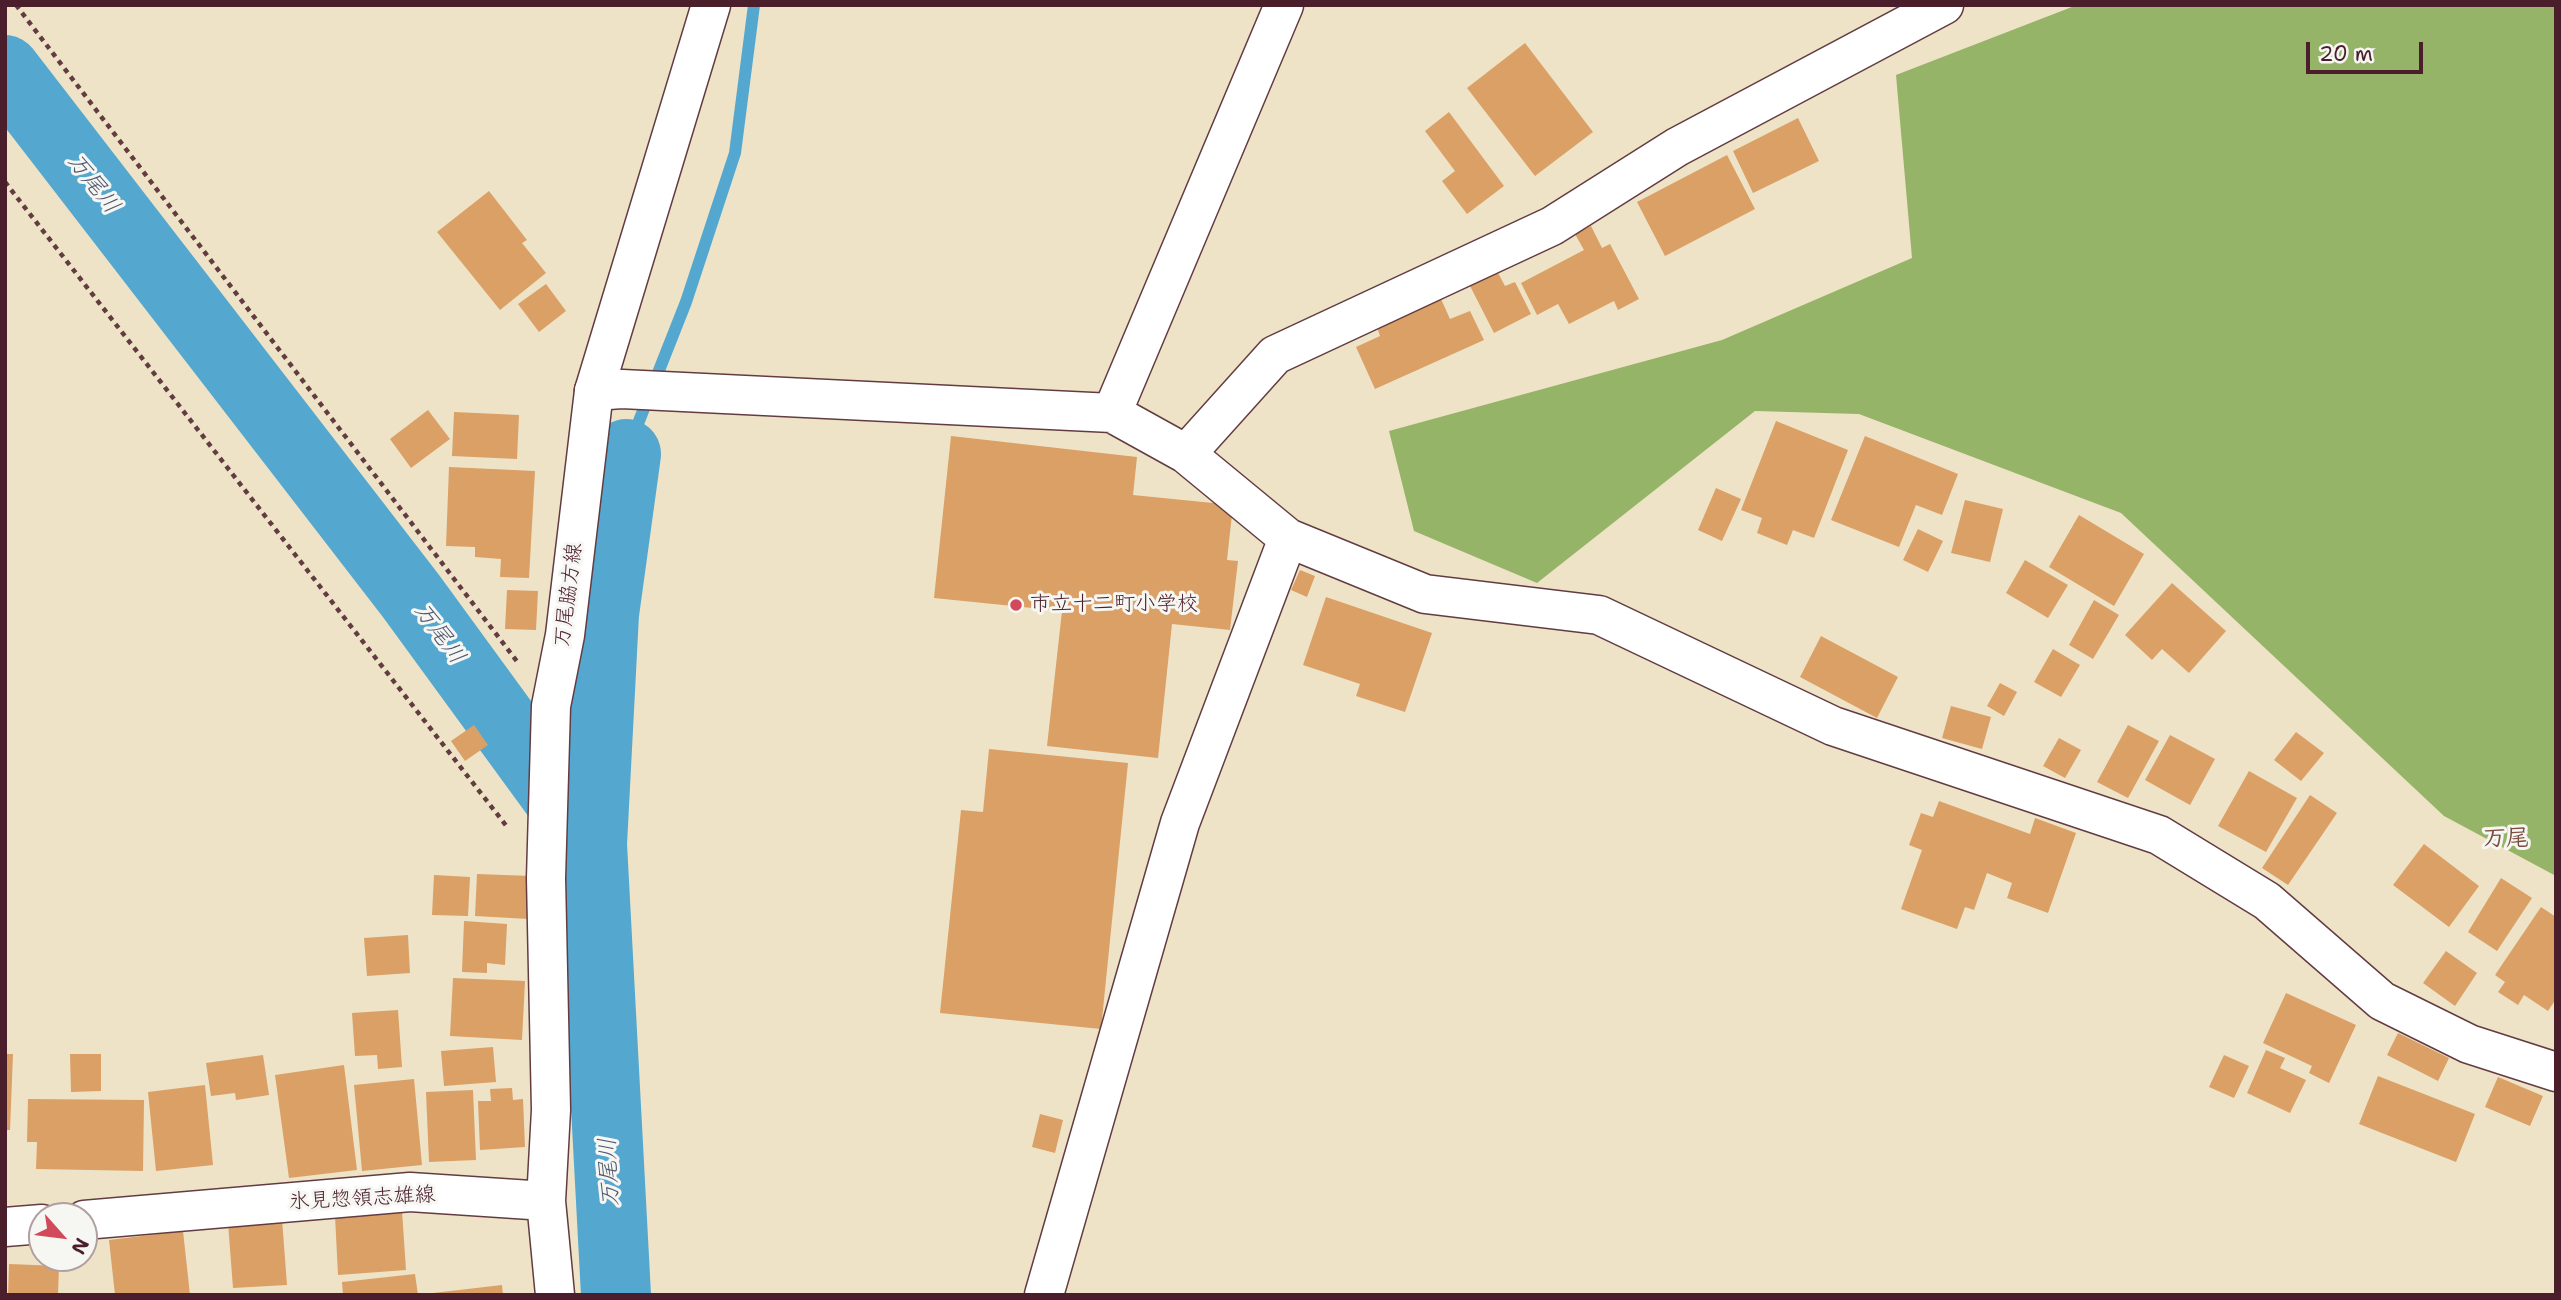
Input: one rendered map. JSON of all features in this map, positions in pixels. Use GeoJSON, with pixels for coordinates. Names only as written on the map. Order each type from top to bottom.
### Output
{"type":"FeatureCollection","features":[{"type":"Feature","properties":{"kind":"street","name":"万尾脇方線"},"geometry":{"type":"LineString","coordinates":[[546,1201],[551,1110],[547,878],[551,706],[608,390],[711,5]]}},
{"type":"Feature","properties":{"kind":"street"},"geometry":{"type":"LineString","coordinates":[[1112,413],[1284,5]]}},
{"type":"Feature","properties":{"kind":"street"},"geometry":{"type":"LineString","coordinates":[[1186,454],[1275,355],[1552,226],[1677,148],[1944,5]]}},
{"type":"Feature","properties":{"kind":"street"},"geometry":{"type":"LineString","coordinates":[[608,390],[1112,413],[1186,454],[1288,538],[1425,594],[1599,615],[1833,726],[2159,835],[2267,901],[2382,1001],[2469,1044],[2556,1072]]}},
{"type":"Feature","properties":{"kind":"street"},"geometry":{"type":"LineString","coordinates":[[1044,1295],[1180,823],[1288,538]]}},
{"type":"Feature","properties":{"kind":"street","name":"氷見惣領志雄線"},"geometry":{"type":"LineString","coordinates":[[98,1219],[410,1192],[546,1201]]}},
{"type":"Feature","properties":{"kind":"street"},"geometry":{"type":"LineString","coordinates":[[546,1201],[555,1295]]}},
{"type":"Feature","properties":{"kind":"street"},"geometry":{"type":"LineString","coordinates":[[5,1227],[28,1225]]}},
{"type":"Feature","properties":{"kind":"path"},"geometry":{"type":"LineString","coordinates":[[16,5],[551,706]]}},
{"type":"Feature","properties":{"kind":"path"},"geometry":{"type":"LineString","coordinates":[[5,182],[547,878]]}},
{"type":"Feature","properties":{"kind":"green space"},"geometry":{"type":"Polygon","coordinates":[[[2077,5],[2556,5],[2556,876],[2444,816],[2121,513],[1859,414],[1755,411],[1537,583],[1414,531],[1389,431],[1722,340],[1912,258],[1896,75],[2077,5]]]}},
{"type":"Feature","properties":{"kind":"building"},"geometry":{"type":"Polygon","coordinates":[[[1525,43],[1593,132],[1535,176],[1467,88],[1525,43]]]}},
{"type":"Feature","properties":{"kind":"building"},"geometry":{"type":"Polygon","coordinates":[[[1449,112],[1504,186],[1467,214],[1442,181],[1455,171],[1425,131],[1449,112]]]}},
{"type":"Feature","properties":{"kind":"building"},"geometry":{"type":"Polygon","coordinates":[[[1798,118],[1819,161],[1753,193],[1733,151],[1798,118]]]}},
{"type":"Feature","properties":{"kind":"building"},"geometry":{"type":"Polygon","coordinates":[[[1727,155],[1755,209],[1665,256],[1637,202],[1727,155]]]}},
{"type":"Feature","properties":{"kind":"building"},"geometry":{"type":"Polygon","coordinates":[[[489,191],[527,240],[522,243],[546,273],[500,310],[437,232],[489,191]]]}},
{"type":"Feature","properties":{"kind":"building"},"geometry":{"type":"Polygon","coordinates":[[[1591,226],[1602,248],[1610,244],[1639,299],[1618,310],[1614,301],[1569,324],[1558,304],[1537,315],[1521,283],[1584,250],[1575,234],[1591,226]]]}},
{"type":"Feature","properties":{"kind":"building"},"geometry":{"type":"Polygon","coordinates":[[[1496,269],[1505,286],[1515,282],[1531,314],[1494,333],[1469,284],[1496,269]]]}},
{"type":"Feature","properties":{"kind":"building"},"geometry":{"type":"Polygon","coordinates":[[[546,284],[566,311],[539,332],[518,304],[546,284]]]}},
{"type":"Feature","properties":{"kind":"building"},"geometry":{"type":"Polygon","coordinates":[[[1441,299],[1450,319],[1470,311],[1484,340],[1375,389],[1356,347],[1380,336],[1377,327],[1441,299]]]}},
{"type":"Feature","properties":{"kind":"building"},"geometry":{"type":"Polygon","coordinates":[[[428,410],[450,439],[411,468],[390,439],[428,410]]]}},
{"type":"Feature","properties":{"kind":"building"},"geometry":{"type":"Polygon","coordinates":[[[454,412],[519,415],[517,459],[452,456],[454,412]]]}},
{"type":"Feature","properties":{"kind":"building"},"geometry":{"type":"Polygon","coordinates":[[[1776,421],[1848,450],[1814,538],[1793,530],[1787,545],[1757,533],[1762,518],[1741,510],[1776,421]]]}},
{"type":"Feature","properties":{"kind":"building"},"geometry":{"type":"Polygon","coordinates":[[[951,436],[1137,457],[1133,495],[1233,505],[1227,560],[1238,561],[1230,630],[1172,624],[1158,758],[1047,746],[1062,611],[934,598],[951,436]]]}},
{"type":"Feature","properties":{"kind":"building"},"geometry":{"type":"Polygon","coordinates":[[[1865,436],[1958,474],[1942,515],[1916,505],[1899,547],[1831,520],[1865,436]]]}},
{"type":"Feature","properties":{"kind":"building"},"geometry":{"type":"Polygon","coordinates":[[[449,467],[535,471],[529,578],[500,577],[501,559],[475,557],[475,547],[446,546],[449,467]]]}},
{"type":"Feature","properties":{"kind":"building"},"geometry":{"type":"Polygon","coordinates":[[[1716,488],[1741,499],[1722,541],[1698,530],[1716,488]]]}},
{"type":"Feature","properties":{"kind":"building"},"geometry":{"type":"Polygon","coordinates":[[[1965,500],[2003,509],[1990,562],[1951,553],[1965,500]]]}},
{"type":"Feature","properties":{"kind":"building"},"geometry":{"type":"Polygon","coordinates":[[[2079,515],[2144,554],[2114,606],[2049,567],[2079,515]]]}},
{"type":"Feature","properties":{"kind":"building"},"geometry":{"type":"Polygon","coordinates":[[[1918,529],[1943,541],[1928,572],[1903,560],[1918,529]]]}},
{"type":"Feature","properties":{"kind":"building"},"geometry":{"type":"Polygon","coordinates":[[[2025,560],[2068,585],[2048,618],[2006,593],[2025,560]]]}},
{"type":"Feature","properties":{"kind":"building"},"geometry":{"type":"Polygon","coordinates":[[[1300,570],[1315,576],[1307,597],[1291,590],[1300,570]]]}},
{"type":"Feature","properties":{"kind":"building"},"geometry":{"type":"Polygon","coordinates":[[[2172,583],[2226,631],[2189,673],[2162,649],[2152,660],[2125,635],[2172,583]]]}},
{"type":"Feature","properties":{"kind":"building"},"geometry":{"type":"Polygon","coordinates":[[[507,590],[538,591],[536,630],[505,629],[507,590]]]}},
{"type":"Feature","properties":{"kind":"building"},"geometry":{"type":"Polygon","coordinates":[[[1326,597],[1432,633],[1405,712],[1356,696],[1360,684],[1303,665],[1326,597]]]}},
{"type":"Feature","properties":{"kind":"building"},"geometry":{"type":"Polygon","coordinates":[[[2094,600],[2119,615],[2093,659],[2069,645],[2094,600]]]}},
{"type":"Feature","properties":{"kind":"building"},"geometry":{"type":"Polygon","coordinates":[[[1821,636],[1898,677],[1877,718],[1800,677],[1821,636]]]}},
{"type":"Feature","properties":{"kind":"building"},"geometry":{"type":"Polygon","coordinates":[[[2053,649],[2080,665],[2061,697],[2034,682],[2053,649]]]}},
{"type":"Feature","properties":{"kind":"building"},"geometry":{"type":"Polygon","coordinates":[[[2000,683],[2017,692],[2004,716],[1987,706],[2000,683]]]}},
{"type":"Feature","properties":{"kind":"building"},"geometry":{"type":"Polygon","coordinates":[[[1951,706],[1991,717],[1982,749],[1942,738],[1951,706]]]}},
{"type":"Feature","properties":{"kind":"building"},"geometry":{"type":"Polygon","coordinates":[[[474,725],[488,745],[465,761],[451,741],[474,725]]]}},
{"type":"Feature","properties":{"kind":"building"},"geometry":{"type":"Polygon","coordinates":[[[2128,725],[2159,741],[2128,798],[2097,782],[2128,725]]]}},
{"type":"Feature","properties":{"kind":"building"},"geometry":{"type":"Polygon","coordinates":[[[2296,732],[2324,753],[2301,781],[2274,760],[2296,732]]]}},
{"type":"Feature","properties":{"kind":"building"},"geometry":{"type":"Polygon","coordinates":[[[2170,735],[2215,759],[2190,805],[2145,780],[2170,735]]]}},
{"type":"Feature","properties":{"kind":"building"},"geometry":{"type":"Polygon","coordinates":[[[2059,738],[2081,750],[2065,778],[2043,766],[2059,738]]]}},
{"type":"Feature","properties":{"kind":"building"},"geometry":{"type":"Polygon","coordinates":[[[989,749],[1128,763],[1101,1029],[940,1013],[961,810],[983,812],[989,749]]]}},
{"type":"Feature","properties":{"kind":"building"},"geometry":{"type":"Polygon","coordinates":[[[2249,771],[2297,798],[2266,852],[2218,826],[2249,771]]]}},
{"type":"Feature","properties":{"kind":"building"},"geometry":{"type":"Polygon","coordinates":[[[2310,795],[2337,813],[2288,885],[2262,868],[2310,795]]]}},
{"type":"Feature","properties":{"kind":"building"},"geometry":{"type":"Polygon","coordinates":[[[1939,801],[2030,834],[2035,818],[2076,833],[2048,913],[2007,898],[2012,883],[1987,873],[1974,910],[1965,907],[1957,929],[1901,909],[1922,850],[1909,845],[1921,813],[1933,817],[1939,801]]]}},
{"type":"Feature","properties":{"kind":"building"},"geometry":{"type":"Polygon","coordinates":[[[2424,844],[2479,886],[2449,927],[2393,885],[2424,844]]]}},
{"type":"Feature","properties":{"kind":"building"},"geometry":{"type":"Polygon","coordinates":[[[477,874],[532,876],[529,919],[475,916],[477,874]]]}},
{"type":"Feature","properties":{"kind":"building"},"geometry":{"type":"Polygon","coordinates":[[[434,875],[470,877],[468,916],[432,915],[434,875]]]}},
{"type":"Feature","properties":{"kind":"building"},"geometry":{"type":"Polygon","coordinates":[[[2501,878],[2532,898],[2497,951],[2468,932],[2501,878]]]}},
{"type":"Feature","properties":{"kind":"building"},"geometry":{"type":"Polygon","coordinates":[[[2541,907],[2556,917],[2556,999],[2548,1011],[2524,995],[2518,1005],[2498,992],[2505,982],[2495,975],[2541,907]]]}},
{"type":"Feature","properties":{"kind":"building"},"geometry":{"type":"Polygon","coordinates":[[[464,921],[507,924],[505,965],[487,963],[487,973],[462,972],[464,921]]]}},
{"type":"Feature","properties":{"kind":"building"},"geometry":{"type":"Polygon","coordinates":[[[408,935],[410,973],[367,976],[364,938],[408,935]]]}},
{"type":"Feature","properties":{"kind":"building"},"geometry":{"type":"Polygon","coordinates":[[[2446,951],[2477,973],[2455,1006],[2423,983],[2446,951]]]}},
{"type":"Feature","properties":{"kind":"building"},"geometry":{"type":"Polygon","coordinates":[[[453,978],[525,981],[522,1040],[450,1036],[453,978]]]}},
{"type":"Feature","properties":{"kind":"building"},"geometry":{"type":"Polygon","coordinates":[[[2286,993],[2356,1025],[2329,1083],[2309,1073],[2312,1066],[2263,1043],[2286,993]]]}},
{"type":"Feature","properties":{"kind":"building"},"geometry":{"type":"Polygon","coordinates":[[[398,1010],[402,1067],[378,1069],[377,1055],[355,1056],[352,1013],[398,1010]]]}},
{"type":"Feature","properties":{"kind":"building"},"geometry":{"type":"Polygon","coordinates":[[[2398,1033],[2449,1058],[2438,1081],[2387,1055],[2398,1033]]]}},
{"type":"Feature","properties":{"kind":"building"},"geometry":{"type":"Polygon","coordinates":[[[493,1047],[496,1082],[444,1086],[441,1051],[493,1047]]]}},
{"type":"Feature","properties":{"kind":"building"},"geometry":{"type":"Polygon","coordinates":[[[2266,1050],[2285,1058],[2280,1068],[2306,1080],[2290,1113],[2247,1093],[2266,1050]]]}},
{"type":"Feature","properties":{"kind":"building"},"geometry":{"type":"Polygon","coordinates":[[[5,1054],[13,1054],[10,1130],[5,1130],[5,1054]]]}},
{"type":"Feature","properties":{"kind":"building"},"geometry":{"type":"Polygon","coordinates":[[[70,1054],[101,1054],[101,1091],[71,1092],[70,1054]]]}},
{"type":"Feature","properties":{"kind":"building"},"geometry":{"type":"Polygon","coordinates":[[[263,1055],[269,1095],[236,1100],[235,1093],[211,1096],[206,1063],[263,1055]]]}},
{"type":"Feature","properties":{"kind":"building"},"geometry":{"type":"Polygon","coordinates":[[[2224,1055],[2249,1066],[2234,1098],[2209,1087],[2224,1055]]]}},
{"type":"Feature","properties":{"kind":"building"},"geometry":{"type":"Polygon","coordinates":[[[344,1065],[357,1170],[289,1178],[275,1075],[344,1065]]]}},
{"type":"Feature","properties":{"kind":"building"},"geometry":{"type":"Polygon","coordinates":[[[2378,1076],[2475,1114],[2456,1162],[2359,1124],[2378,1076]]]}},
{"type":"Feature","properties":{"kind":"building"},"geometry":{"type":"Polygon","coordinates":[[[2498,1077],[2543,1096],[2530,1126],[2485,1107],[2498,1077]]]}},
{"type":"Feature","properties":{"kind":"building"},"geometry":{"type":"Polygon","coordinates":[[[414,1079],[422,1165],[362,1171],[354,1085],[414,1079]]]}},
{"type":"Feature","properties":{"kind":"building"},"geometry":{"type":"Polygon","coordinates":[[[205,1085],[213,1165],[156,1171],[148,1092],[205,1085]]]}},
{"type":"Feature","properties":{"kind":"building"},"geometry":{"type":"Polygon","coordinates":[[[512,1088],[513,1100],[523,1099],[525,1147],[480,1150],[478,1101],[491,1101],[490,1089],[512,1088]]]}},
{"type":"Feature","properties":{"kind":"building"},"geometry":{"type":"Polygon","coordinates":[[[473,1090],[476,1160],[429,1162],[426,1092],[473,1090]]]}},
{"type":"Feature","properties":{"kind":"building"},"geometry":{"type":"Polygon","coordinates":[[[28,1099],[144,1100],[143,1171],[36,1169],[37,1142],[27,1142],[28,1099]]]}},
{"type":"Feature","properties":{"kind":"building"},"geometry":{"type":"Polygon","coordinates":[[[1040,1114],[1063,1120],[1055,1153],[1032,1147],[1040,1114]]]}},
{"type":"Feature","properties":{"kind":"building"},"geometry":{"type":"Polygon","coordinates":[[[402,1211],[406,1270],[338,1275],[335,1216],[402,1211]]]}},
{"type":"Feature","properties":{"kind":"building"},"geometry":{"type":"Polygon","coordinates":[[[282,1219],[287,1285],[233,1288],[228,1223],[282,1219]]]}},
{"type":"Feature","properties":{"kind":"building"},"geometry":{"type":"Polygon","coordinates":[[[183,1231],[190,1295],[115,1295],[109,1240],[183,1231]]]}},
{"type":"Feature","properties":{"kind":"building"},"geometry":{"type":"Polygon","coordinates":[[[9,1264],[28,1265],[28,1272],[59,1272],[58,1295],[8,1295],[9,1264]]]}},
{"type":"Feature","properties":{"kind":"building"},"geometry":{"type":"Polygon","coordinates":[[[415,1274],[418,1295],[343,1295],[342,1282],[415,1274]]]}},
{"type":"Feature","properties":{"kind":"building"},"geometry":{"type":"Polygon","coordinates":[[[502,1285],[503,1295],[433,1295],[433,1293],[502,1285]]]}},
{"type":"Feature","properties":{"kind":"waterway"},"geometry":{"type":"LineString","coordinates":[[626,454],[686,302],[735,153],[754,5]]}},
{"type":"Feature","properties":{"kind":"waterway","name":"万尾川"},"geometry":{"type":"LineString","coordinates":[[5,70],[411,596],[592,844]]}},
{"type":"Feature","properties":{"kind":"waterway","name":"万尾川"},"geometry":{"type":"LineString","coordinates":[[616,1295],[592,844],[604,614],[626,454]]}},
{"type":"Feature","properties":{"kind":"place","name":"市立十二町小学校"},"geometry":{"type":"Point","coordinates":[1016,605]}},
{"type":"Feature","properties":{"kind":"district","name":"万尾"},"geometry":{"type":"Point","coordinates":[2506,839]}}]}
